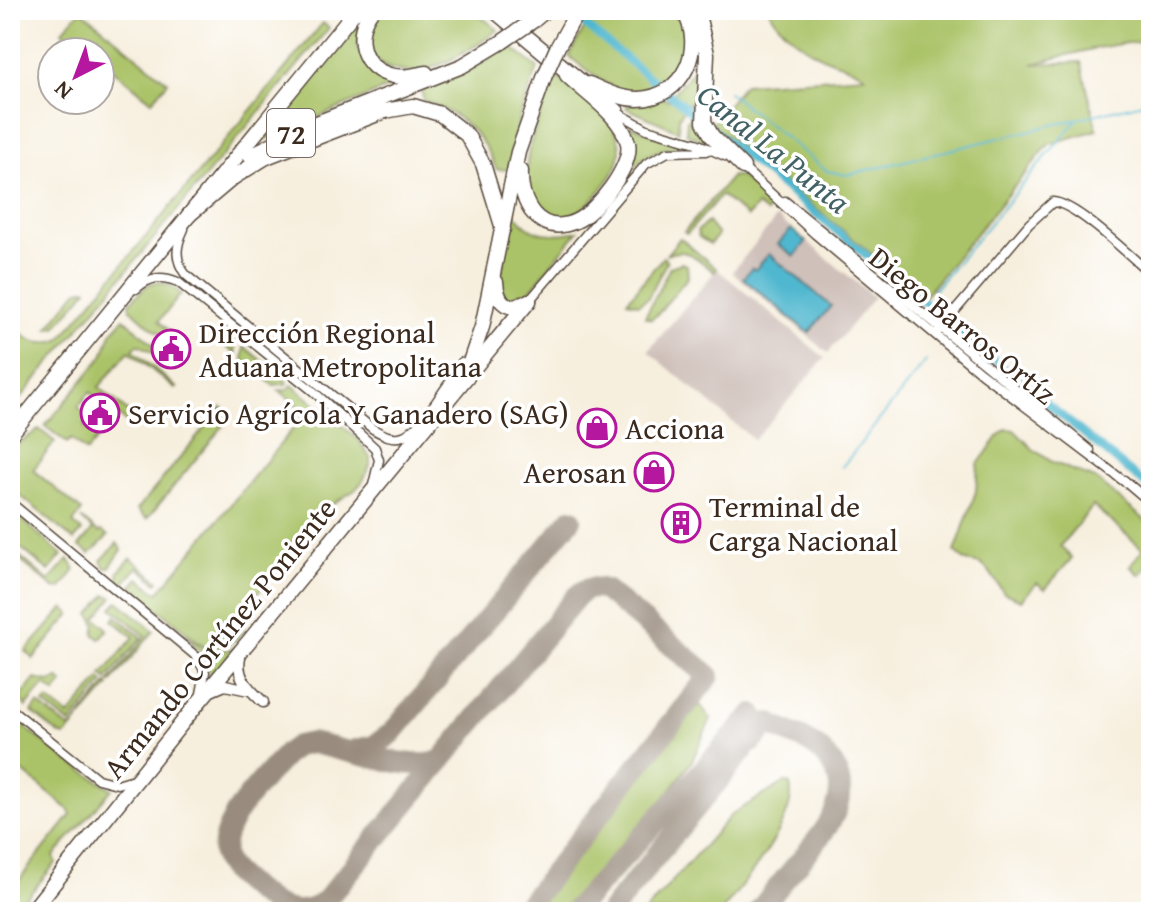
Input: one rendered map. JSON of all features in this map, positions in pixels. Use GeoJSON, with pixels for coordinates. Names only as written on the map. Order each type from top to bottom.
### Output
{"type":"FeatureCollection","features":[{"type":"Feature","properties":{"kind":"highway"},"geometry":{"type":"LineString","coordinates":[[10,435],[356,10]]}},
{"type":"Feature","properties":{"kind":"highway"},"geometry":{"type":"LineString","coordinates":[[372,10],[362,26],[360,41],[367,58],[380,71],[404,77],[462,66]]}},
{"type":"Feature","properties":{"kind":"highway"},"geometry":{"type":"LineString","coordinates":[[447,400],[470,362],[482,327],[526,127],[545,75],[578,10]]}},
{"type":"Feature","properties":{"kind":"highway"},"geometry":{"type":"LineString","coordinates":[[559,45],[588,10]]}},
{"type":"Feature","properties":{"kind":"highway"},"geometry":{"type":"LineString","coordinates":[[589,84],[633,99],[666,90],[687,68],[693,46],[691,25],[683,10]]}},
{"type":"Feature","properties":{"kind":"highway"},"geometry":{"type":"LineString","coordinates":[[697,10],[707,54],[703,115],[706,127],[743,167]]}},
{"type":"Feature","properties":{"kind":"highway","name":"72"},"geometry":{"type":"LineString","coordinates":[[202,199],[234,168],[276,140],[462,66],[542,13]]}},
{"type":"Feature","properties":{"kind":"highway"},"geometry":{"type":"LineString","coordinates":[[526,127],[520,186],[526,205],[536,216],[549,223],[576,221],[593,208],[624,169],[628,148],[618,124],[567,75]]}},
{"type":"Feature","properties":{"kind":"highway"},"geometry":{"type":"LineString","coordinates":[[189,215],[234,177],[266,157],[385,111],[413,106],[440,114],[467,135],[483,164],[503,229]]}},
{"type":"Feature","properties":{"kind":"highway"},"geometry":{"type":"LineString","coordinates":[[495,274],[498,297],[504,304],[515,307],[529,301]]}},
{"type":"Feature","properties":{"kind":"highway"},"geometry":{"type":"LineString","coordinates":[[447,400],[529,301]]}},
{"type":"Feature","properties":{"kind":"highway","name":"Armando Cortínez Poniente"},"geometry":{"type":"LineString","coordinates":[[31,911],[447,400]]}},
{"type":"Feature","properties":{"kind":"street","name":"Diego Barros Ortíz"},"geometry":{"type":"LineString","coordinates":[[489,10],[567,75],[633,123],[660,135],[681,139]]}},
{"type":"Feature","properties":{"kind":"street","name":"Diego Barros Ortíz"},"geometry":{"type":"LineString","coordinates":[[499,10],[623,111],[681,139],[726,156],[743,167],[815,234],[1151,503]]}},
{"type":"Feature","properties":{"kind":"street"},"geometry":{"type":"LineString","coordinates":[[529,301],[621,190],[651,160],[668,152],[698,150],[726,156]]}},
{"type":"Feature","properties":{"kind":"street"},"geometry":{"type":"LineString","coordinates":[[938,330],[1029,224],[1053,202],[1061,203],[1081,215],[1151,274]]}},
{"type":"Feature","properties":{"kind":"street"},"geometry":{"type":"LineString","coordinates":[[189,215],[177,248],[186,275],[367,426],[379,432],[399,437],[412,429],[445,389],[482,327]]}},
{"type":"Feature","properties":{"kind":"street"},"geometry":{"type":"LineString","coordinates":[[110,314],[137,287],[152,278],[170,279],[186,287],[371,442],[379,460],[370,494]]}},
{"type":"Feature","properties":{"kind":"street"},"geometry":{"type":"LineString","coordinates":[[10,502],[197,657],[204,667],[202,698]]}},
{"type":"Feature","properties":{"kind":"street"},"geometry":{"type":"LineString","coordinates":[[241,652],[239,671],[242,681],[263,702]]}},
{"type":"Feature","properties":{"kind":"street"},"geometry":{"type":"LineString","coordinates":[[202,698],[225,685],[250,690]]}},
{"type":"Feature","properties":{"kind":"street"},"geometry":{"type":"LineString","coordinates":[[10,708],[98,779],[123,784],[143,773]]}},
{"type":"Feature","properties":{"kind":"shaded area"},"geometry":{"type":"Polygon","coordinates":[[[777,217],[874,297],[828,353],[732,272],[777,217]]]}},
{"type":"Feature","properties":{"kind":"shaded area"},"geometry":{"type":"Polygon","coordinates":[[[717,269],[825,358],[754,440],[648,351],[717,269]]]}},
{"type":"Feature","properties":{"kind":"green space"},"geometry":{"type":"Polygon","coordinates":[[[81,10],[112,36],[69,36],[62,31],[81,10]]]}},
{"type":"Feature","properties":{"kind":"green space"},"geometry":{"type":"Polygon","coordinates":[[[381,10],[473,10],[498,30],[444,63],[420,71],[401,71],[386,67],[371,52],[370,29],[373,19],[381,10]]]}},
{"type":"Feature","properties":{"kind":"green space"},"geometry":{"type":"Polygon","coordinates":[[[598,10],[676,10],[680,13],[689,55],[670,84],[653,92],[627,92],[602,81],[569,56],[591,16],[598,10]]]}},
{"type":"Feature","properties":{"kind":"green space"},"geometry":{"type":"Polygon","coordinates":[[[769,10],[1151,10],[1151,41],[1106,47],[1033,64],[1081,62],[1097,130],[1049,144],[924,297],[712,124],[744,84],[865,76],[800,43],[785,31],[769,10]]]}},
{"type":"Feature","properties":{"kind":"green space"},"geometry":{"type":"Polygon","coordinates":[[[363,13],[357,49],[402,82],[252,145],[363,13]]]}},
{"type":"Feature","properties":{"kind":"green space"},"geometry":{"type":"Polygon","coordinates":[[[323,23],[329,28],[10,411],[10,310],[19,301],[14,322],[33,341],[46,343],[60,340],[323,23]]]}},
{"type":"Feature","properties":{"kind":"green space"},"geometry":{"type":"Polygon","coordinates":[[[116,39],[168,82],[152,101],[116,72],[116,39]]]}},
{"type":"Feature","properties":{"kind":"green space"},"geometry":{"type":"Polygon","coordinates":[[[699,43],[699,111],[695,116],[714,146],[686,133],[687,120],[696,110],[689,102],[679,117],[678,131],[626,108],[629,103],[668,100],[693,70],[699,43]]]}},
{"type":"Feature","properties":{"kind":"green space"},"geometry":{"type":"Polygon","coordinates":[[[510,46],[538,68],[519,118],[508,170],[496,169],[484,145],[468,126],[448,111],[424,101],[421,91],[473,68],[510,46]]]}},
{"type":"Feature","properties":{"kind":"green space"},"geometry":{"type":"Polygon","coordinates":[[[556,76],[597,109],[617,135],[620,149],[617,165],[607,182],[581,209],[560,221],[542,214],[531,201],[526,167],[536,127],[556,76]]]}},
{"type":"Feature","properties":{"kind":"green space"},"geometry":{"type":"Polygon","coordinates":[[[630,125],[678,144],[678,147],[651,154],[629,172],[626,170],[630,125]]]}},
{"type":"Feature","properties":{"kind":"green space"},"geometry":{"type":"Polygon","coordinates":[[[732,176],[740,176],[772,205],[766,213],[757,206],[747,217],[721,195],[687,234],[684,232],[732,176]]]}},
{"type":"Feature","properties":{"kind":"green space"},"geometry":{"type":"Polygon","coordinates":[[[512,208],[525,224],[540,232],[558,234],[578,231],[532,288],[521,297],[508,299],[501,288],[501,276],[512,208]]]}},
{"type":"Feature","properties":{"kind":"green space"},"geometry":{"type":"Polygon","coordinates":[[[708,222],[718,235],[710,244],[699,237],[697,231],[708,222]]]}},
{"type":"Feature","properties":{"kind":"green space"},"geometry":{"type":"Polygon","coordinates":[[[680,238],[717,269],[714,272],[686,253],[666,255],[680,238]]]}},
{"type":"Feature","properties":{"kind":"green space"},"geometry":{"type":"Polygon","coordinates":[[[663,257],[667,261],[648,298],[638,304],[627,301],[663,257]]]}},
{"type":"Feature","properties":{"kind":"green space"},"geometry":{"type":"Polygon","coordinates":[[[681,263],[687,265],[688,277],[657,315],[651,319],[645,317],[670,267],[681,263]]]}},
{"type":"Feature","properties":{"kind":"green space"},"geometry":{"type":"Polygon","coordinates":[[[160,282],[181,294],[159,321],[175,337],[172,340],[152,328],[130,308],[130,302],[149,284],[160,282]]]}},
{"type":"Feature","properties":{"kind":"green space"},"geometry":{"type":"Polygon","coordinates":[[[86,288],[56,327],[48,328],[77,291],[86,288]]]}},
{"type":"Feature","properties":{"kind":"green space"},"geometry":{"type":"Polygon","coordinates":[[[124,318],[163,353],[160,356],[138,344],[133,350],[177,388],[129,351],[99,387],[139,421],[133,428],[90,392],[78,407],[90,418],[84,426],[98,438],[86,452],[71,439],[67,443],[45,426],[103,356],[111,333],[124,318]]]}},
{"type":"Feature","properties":{"kind":"green space"},"geometry":{"type":"Polygon","coordinates":[[[223,329],[238,342],[236,355],[216,338],[223,329]]]}},
{"type":"Feature","properties":{"kind":"green space"},"geometry":{"type":"Polygon","coordinates":[[[244,346],[286,384],[273,385],[243,360],[244,346]]]}},
{"type":"Feature","properties":{"kind":"green space"},"geometry":{"type":"Polygon","coordinates":[[[292,385],[358,439],[370,458],[370,465],[363,481],[355,490],[328,507],[256,595],[239,637],[223,648],[204,646],[131,587],[139,578],[158,593],[306,413],[279,390],[287,390],[292,385]]]}},
{"type":"Feature","properties":{"kind":"green space"},"geometry":{"type":"Polygon","coordinates":[[[222,407],[232,415],[147,519],[137,510],[222,407]]]}},
{"type":"Feature","properties":{"kind":"green space"},"geometry":{"type":"Polygon","coordinates":[[[39,429],[55,442],[33,470],[82,511],[73,523],[82,531],[74,540],[10,487],[10,450],[39,429]]]}},
{"type":"Feature","properties":{"kind":"green space"},"geometry":{"type":"Polygon","coordinates":[[[1007,429],[1014,430],[1052,462],[1095,479],[1151,525],[1151,562],[1140,575],[1130,566],[1143,549],[1093,506],[1060,546],[1072,558],[1045,589],[1037,583],[1021,600],[1004,593],[981,564],[966,561],[955,552],[976,491],[978,464],[1007,429]]]}},
{"type":"Feature","properties":{"kind":"green space"},"geometry":{"type":"Polygon","coordinates":[[[10,509],[62,555],[49,571],[10,539],[10,509]]]}},
{"type":"Feature","properties":{"kind":"green space"},"geometry":{"type":"Polygon","coordinates":[[[81,518],[99,533],[101,531],[108,536],[90,554],[79,546],[93,530],[81,518]]]}},
{"type":"Feature","properties":{"kind":"green space"},"geometry":{"type":"Polygon","coordinates":[[[117,543],[122,550],[109,568],[105,568],[101,561],[117,543]]]}},
{"type":"Feature","properties":{"kind":"green space"},"geometry":{"type":"Polygon","coordinates":[[[10,548],[49,581],[69,559],[75,570],[61,588],[55,589],[10,552],[10,548]]]}},
{"type":"Feature","properties":{"kind":"green space"},"geometry":{"type":"Polygon","coordinates":[[[131,558],[159,581],[157,583],[138,567],[123,584],[118,572],[131,558]]]}},
{"type":"Feature","properties":{"kind":"green space"},"geometry":{"type":"Polygon","coordinates":[[[106,595],[113,597],[96,618],[108,629],[100,639],[94,634],[96,624],[90,614],[106,595]]]}},
{"type":"Feature","properties":{"kind":"green space"},"geometry":{"type":"Polygon","coordinates":[[[118,601],[154,631],[111,683],[146,636],[112,608],[118,601]]]}},
{"type":"Feature","properties":{"kind":"green space"},"geometry":{"type":"Polygon","coordinates":[[[64,608],[71,614],[33,659],[26,651],[64,608]]]}},
{"type":"Feature","properties":{"kind":"green space"},"geometry":{"type":"Polygon","coordinates":[[[116,616],[142,637],[107,679],[102,675],[134,637],[113,620],[116,616]]]}},
{"type":"Feature","properties":{"kind":"green space"},"geometry":{"type":"Polygon","coordinates":[[[183,633],[216,651],[238,646],[211,679],[205,657],[183,633]]]}},
{"type":"Feature","properties":{"kind":"green space"},"geometry":{"type":"Polygon","coordinates":[[[35,679],[49,682],[59,679],[63,683],[55,693],[45,685],[26,707],[20,698],[35,679]]]}},
{"type":"Feature","properties":{"kind":"green space"},"geometry":{"type":"Polygon","coordinates":[[[100,679],[104,682],[70,724],[44,704],[48,700],[69,716],[100,679]]]}},
{"type":"Feature","properties":{"kind":"green space"},"geometry":{"type":"Polygon","coordinates":[[[107,684],[109,686],[65,736],[32,712],[38,704],[70,729],[107,684]]]}},
{"type":"Feature","properties":{"kind":"green space"},"geometry":{"type":"Polygon","coordinates":[[[698,702],[711,719],[692,761],[603,879],[574,912],[528,912],[698,702]]]}},
{"type":"Feature","properties":{"kind":"green space"},"geometry":{"type":"Polygon","coordinates":[[[22,725],[66,760],[112,789],[54,856],[56,863],[10,912],[10,891],[71,815],[68,809],[10,761],[10,739],[22,725]]]}},
{"type":"Feature","properties":{"kind":"green space"},"geometry":{"type":"Polygon","coordinates":[[[789,783],[791,796],[779,831],[755,869],[721,912],[645,912],[732,814],[789,783]]]}},
{"type":"Feature","properties":{"kind":"water"},"geometry":{"type":"Polygon","coordinates":[[[791,229],[806,242],[794,257],[778,244],[791,229]]]}},
{"type":"Feature","properties":{"kind":"water"},"geometry":{"type":"Polygon","coordinates":[[[769,254],[831,306],[809,333],[743,278],[769,254]]]}},
{"type":"Feature","properties":{"kind":"waterway","name":"Canal La Punta"},"geometry":{"type":"LineString","coordinates":[[585,25],[933,310]]}},
{"type":"Feature","properties":{"kind":"waterway"},"geometry":{"type":"LineString","coordinates":[[728,92],[827,171],[847,175],[1151,101]]}},
{"type":"Feature","properties":{"kind":"waterway"},"geometry":{"type":"LineString","coordinates":[[933,291],[1076,121]]}},
{"type":"Feature","properties":{"kind":"waterway","name":"Canal La Punta"},"geometry":{"type":"LineString","coordinates":[[959,331],[1151,489]]}},
{"type":"Feature","properties":{"kind":"waterway"},"geometry":{"type":"LineString","coordinates":[[842,467],[926,361]]}},
{"type":"Feature","properties":{"kind":"taxiway"},"geometry":{"type":"LineString","coordinates":[[355,750],[374,746],[392,733],[571,519]]}},
{"type":"Feature","properties":{"kind":"taxiway"},"geometry":{"type":"LineString","coordinates":[[275,905],[300,911],[324,902],[577,596],[590,588],[597,588],[605,590],[709,676],[522,912]]}},
{"type":"Feature","properties":{"kind":"taxiway"},"geometry":{"type":"LineString","coordinates":[[573,912],[753,715],[755,729],[744,749],[610,912]]}},
{"type":"Feature","properties":{"kind":"taxiway"},"geometry":{"type":"LineString","coordinates":[[752,742],[769,723],[804,740],[823,753],[834,767],[840,796],[829,822],[811,848],[758,912]]}},
{"type":"Feature","properties":{"kind":"taxiway"},"geometry":{"type":"LineString","coordinates":[[283,912],[235,874],[224,855],[225,839],[240,807],[287,753],[297,746],[311,743],[396,762],[428,764],[439,761]]}},
{"type":"Feature","properties":{"kind":"place","name":"Dirección Regional Aduana Metropolitana"},"geometry":{"type":"Point","coordinates":[171,349]}},
{"type":"Feature","properties":{"kind":"place","name":"Servicio Agrícola Y Ganadero (SAG)"},"geometry":{"type":"Point","coordinates":[100,413]}},
{"type":"Feature","properties":{"kind":"place","name":"Acciona"},"geometry":{"type":"Point","coordinates":[597,428]}},
{"type":"Feature","properties":{"kind":"place","name":"Aerosan"},"geometry":{"type":"Point","coordinates":[654,472]}},
{"type":"Feature","properties":{"kind":"place","name":"Terminal de Carga Nacional"},"geometry":{"type":"Point","coordinates":[681,523]}}]}
